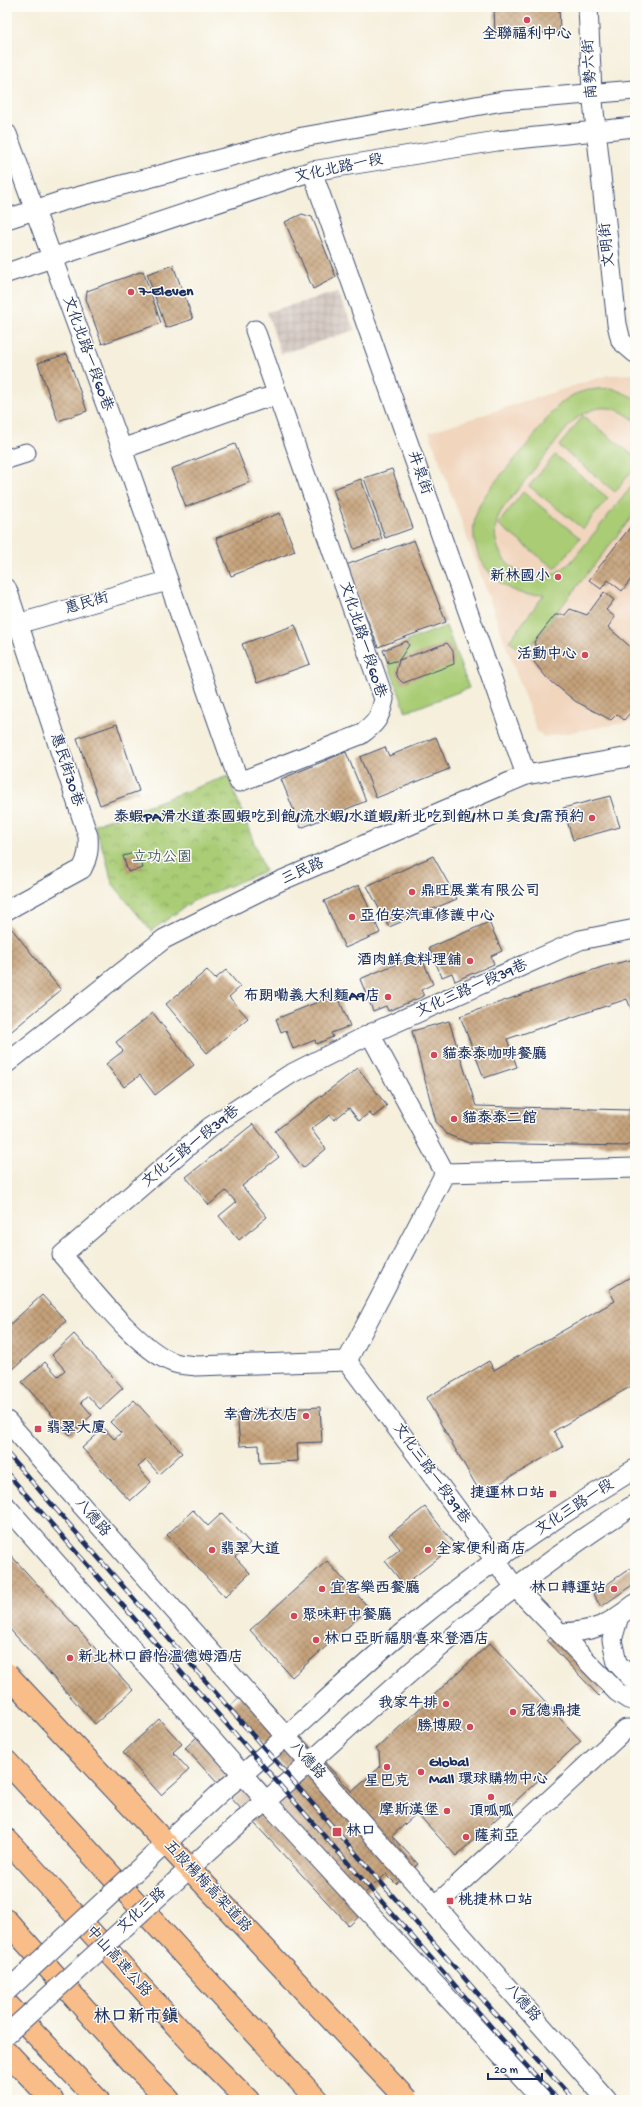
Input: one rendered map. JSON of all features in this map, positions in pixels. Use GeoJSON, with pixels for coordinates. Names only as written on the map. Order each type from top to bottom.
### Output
{"type":"FeatureCollection","features":[{"type":"Feature","properties":{"kind":"highway","name":"五股楊梅高架道路"},"geometry":{"type":"LineString","coordinates":[[7,1674],[407,2100]]}},
{"type":"Feature","properties":{"kind":"highway"},"geometry":{"type":"LineString","coordinates":[[7,1762],[317,2100]]}},
{"type":"Feature","properties":{"kind":"highway","name":"中山高速公路"},"geometry":{"type":"LineString","coordinates":[[7,1840],[202,2054],[248,2100]]}},
{"type":"Feature","properties":{"kind":"highway"},"geometry":{"type":"LineString","coordinates":[[7,1921],[138,2069],[169,2100]]}},
{"type":"Feature","properties":{"kind":"highway"},"geometry":{"type":"LineString","coordinates":[[7,2004],[98,2100]]}},
{"type":"Feature","properties":{"kind":"highway"},"geometry":{"type":"LineString","coordinates":[[7,2052],[52,2100]]}},
{"type":"Feature","properties":{"kind":"street","name":"南勢六街"},"geometry":{"type":"LineString","coordinates":[[588,7],[592,92],[596,130]]}},
{"type":"Feature","properties":{"kind":"street"},"geometry":{"type":"LineString","coordinates":[[7,219],[303,137],[503,101],[592,92],[635,90]]}},
{"type":"Feature","properties":{"kind":"street","name":"文化北路一段"},"geometry":{"type":"LineString","coordinates":[[7,273],[312,171],[497,141],[635,127]]}},
{"type":"Feature","properties":{"kind":"street","name":"文明街"},"geometry":{"type":"LineString","coordinates":[[596,130],[617,324],[621,341],[635,353]]}},
{"type":"Feature","properties":{"kind":"street","name":"文化北路一段60巷"},"geometry":{"type":"LineString","coordinates":[[7,134],[122,449],[239,782],[360,735],[371,728],[381,715],[384,699],[278,396]]}},
{"type":"Feature","properties":{"kind":"street","name":"井泉街"},"geometry":{"type":"LineString","coordinates":[[312,171],[526,775]]}},
{"type":"Feature","properties":{"kind":"street"},"geometry":{"type":"LineString","coordinates":[[122,449],[262,400],[278,396],[255,330]]}},
{"type":"Feature","properties":{"kind":"street"},"geometry":{"type":"LineString","coordinates":[[7,459],[26,453]]}},
{"type":"Feature","properties":{"kind":"street","name":"惠民街"},"geometry":{"type":"LineString","coordinates":[[12,626],[168,581]]}},
{"type":"Feature","properties":{"kind":"street","name":"惠民街30巷"},"geometry":{"type":"LineString","coordinates":[[7,590],[12,626],[88,836],[89,850],[87,860],[82,869],[7,910]]}},
{"type":"Feature","properties":{"kind":"street","name":"三民路"},"geometry":{"type":"LineString","coordinates":[[7,1063],[164,940],[278,882],[526,775],[635,756]]}},
{"type":"Feature","properties":{"kind":"street","name":"文化三路一段39巷"},"geometry":{"type":"LineString","coordinates":[[635,928],[580,940],[370,1034],[288,1075],[210,1127],[62,1255],[131,1332],[152,1351],[173,1363],[196,1366],[347,1361],[515,1587],[617,1692],[628,1699],[635,1701]]}},
{"type":"Feature","properties":{"kind":"street"},"geometry":{"type":"LineString","coordinates":[[370,1034],[445,1173]]}},
{"type":"Feature","properties":{"kind":"street"},"geometry":{"type":"LineString","coordinates":[[445,1173],[635,1168]]}},
{"type":"Feature","properties":{"kind":"street"},"geometry":{"type":"LineString","coordinates":[[347,1361],[445,1173]]}},
{"type":"Feature","properties":{"kind":"street","name":"八德路"},"geometry":{"type":"LineString","coordinates":[[7,1421],[607,2100]]}},
{"type":"Feature","properties":{"kind":"street","name":"文化三路一段"},"geometry":{"type":"LineString","coordinates":[[7,1991],[220,1793],[409,1627],[495,1562],[579,1502],[635,1469]]}},
{"type":"Feature","properties":{"kind":"street","name":"文化三路一段"},"geometry":{"type":"LineString","coordinates":[[242,1820],[266,1802],[412,1670],[515,1587],[587,1534],[635,1504]]}},
{"type":"Feature","properties":{"kind":"street"},"geometry":{"type":"LineString","coordinates":[[7,1507],[266,1802],[542,2100]]}},
{"type":"Feature","properties":{"kind":"street"},"geometry":{"type":"LineString","coordinates":[[560,1633],[585,1632],[602,1626],[635,1604]]}},
{"type":"Feature","properties":{"kind":"street"},"geometry":{"type":"LineString","coordinates":[[619,1616],[612,1640],[617,1663],[635,1682]]}},
{"type":"Feature","properties":{"kind":"street"},"geometry":{"type":"LineString","coordinates":[[435,1906],[626,1729],[635,1729]]}},
{"type":"Feature","properties":{"kind":"street","name":"文化三路"},"geometry":{"type":"LineString","coordinates":[[7,2034],[242,1820]]}},
{"type":"Feature","properties":{"kind":"shaded area"},"geometry":{"type":"Polygon","coordinates":[[[337,292],[355,330],[281,354],[267,312],[337,292]]]}},
{"type":"Feature","properties":{"kind":"shaded area","name":"新林國小"},"geometry":{"type":"Polygon","coordinates":[[[635,374],[635,721],[544,737],[537,731],[429,432],[608,375],[635,374]]]}},
{"type":"Feature","properties":{"kind":"green space"},"geometry":{"type":"Polygon","coordinates":[[[612,388],[635,398],[635,421],[627,415],[611,408],[595,409],[579,417],[571,423],[504,507],[497,519],[495,532],[497,543],[501,554],[507,563],[515,570],[525,575],[536,577],[547,576],[560,570],[571,562],[635,482],[635,513],[524,654],[509,641],[544,595],[525,595],[500,583],[491,574],[483,564],[474,540],[476,514],[491,487],[559,405],[566,399],[578,393],[612,388]]]}},
{"type":"Feature","properties":{"kind":"green space"},"geometry":{"type":"Polygon","coordinates":[[[583,416],[635,457],[635,467],[615,492],[559,446],[583,416]]]}},
{"type":"Feature","properties":{"kind":"green space"},"geometry":{"type":"Polygon","coordinates":[[[555,455],[608,498],[583,529],[529,486],[555,455]]]}},
{"type":"Feature","properties":{"kind":"green space"},"geometry":{"type":"Polygon","coordinates":[[[523,492],[580,538],[555,569],[498,524],[523,492]]]}},
{"type":"Feature","properties":{"kind":"green space"},"geometry":{"type":"Polygon","coordinates":[[[446,626],[469,688],[406,712],[388,663],[399,659],[409,645],[407,641],[446,626]]]}},
{"type":"Feature","properties":{"kind":"green space","name":"立功公園"},"geometry":{"type":"Polygon","coordinates":[[[228,776],[265,871],[193,901],[151,931],[112,883],[106,858],[94,825],[228,776]]]}},
{"type":"Feature","properties":{"kind":"building","name":"全聯福利中心"},"geometry":{"type":"Polygon","coordinates":[[[494,7],[559,7],[560,32],[495,35],[494,7]]]}},
{"type":"Feature","properties":{"kind":"building"},"geometry":{"type":"Polygon","coordinates":[[[302,214],[312,217],[336,277],[313,289],[285,222],[302,214]]]}},
{"type":"Feature","properties":{"kind":"building"},"geometry":{"type":"Polygon","coordinates":[[[173,265],[193,319],[166,328],[147,274],[173,265]]]}},
{"type":"Feature","properties":{"kind":"building"},"geometry":{"type":"Polygon","coordinates":[[[143,271],[161,323],[102,344],[86,299],[87,291],[143,271]]]}},
{"type":"Feature","properties":{"kind":"building"},"geometry":{"type":"Polygon","coordinates":[[[67,354],[87,411],[58,421],[38,363],[67,354]]]}},
{"type":"Feature","properties":{"kind":"building"},"geometry":{"type":"Polygon","coordinates":[[[235,444],[250,482],[186,507],[171,469],[235,444]]]}},
{"type":"Feature","properties":{"kind":"building"},"geometry":{"type":"Polygon","coordinates":[[[392,469],[413,528],[385,538],[364,478],[392,469]]]}},
{"type":"Feature","properties":{"kind":"building"},"geometry":{"type":"Polygon","coordinates":[[[361,479],[382,539],[354,549],[333,489],[361,479]]]}},
{"type":"Feature","properties":{"kind":"building"},"geometry":{"type":"Polygon","coordinates":[[[280,513],[295,551],[231,576],[216,538],[280,513]]]}},
{"type":"Feature","properties":{"kind":"building"},"geometry":{"type":"Polygon","coordinates":[[[635,521],[635,574],[622,591],[608,580],[601,589],[589,580],[635,521]]]}},
{"type":"Feature","properties":{"kind":"building"},"geometry":{"type":"Polygon","coordinates":[[[414,540],[446,622],[378,647],[346,565],[414,540]]]}},
{"type":"Feature","properties":{"kind":"building","name":"活動中心"},"geometry":{"type":"Polygon","coordinates":[[[604,592],[614,600],[606,610],[615,617],[608,627],[635,651],[635,707],[624,720],[617,714],[611,720],[575,701],[546,677],[531,658],[537,651],[534,642],[555,615],[565,615],[570,609],[587,615],[604,592]]]}},
{"type":"Feature","properties":{"kind":"building"},"geometry":{"type":"Polygon","coordinates":[[[295,625],[310,664],[257,683],[242,644],[295,625]]]}},
{"type":"Feature","properties":{"kind":"building"},"geometry":{"type":"Polygon","coordinates":[[[407,641],[409,645],[399,660],[388,663],[383,650],[407,641]]]}},
{"type":"Feature","properties":{"kind":"building"},"geometry":{"type":"Polygon","coordinates":[[[447,643],[453,651],[454,664],[403,683],[398,678],[396,672],[399,660],[447,643]]]}},
{"type":"Feature","properties":{"kind":"building"},"geometry":{"type":"Polygon","coordinates":[[[117,724],[139,791],[100,805],[77,738],[117,724]]]}},
{"type":"Feature","properties":{"kind":"building"},"geometry":{"type":"Polygon","coordinates":[[[436,737],[449,769],[376,798],[360,757],[385,747],[389,756],[436,737]]]}},
{"type":"Feature","properties":{"kind":"building"},"geometry":{"type":"Polygon","coordinates":[[[346,752],[366,801],[301,828],[281,779],[346,752]]]}},
{"type":"Feature","properties":{"kind":"building","name":"泰蝦PA滑水道泰國蝦吃到飽/流水蝦/水道蝦/新北吃到飽/林口美食/需預約"},"geometry":{"type":"Polygon","coordinates":[[[610,796],[620,827],[573,840],[563,808],[610,796]]]}},
{"type":"Feature","properties":{"kind":"building"},"geometry":{"type":"Polygon","coordinates":[[[138,852],[143,868],[128,872],[123,856],[138,852]]]}},
{"type":"Feature","properties":{"kind":"building"},"geometry":{"type":"Polygon","coordinates":[[[433,856],[457,899],[389,927],[367,886],[433,856]]]}},
{"type":"Feature","properties":{"kind":"building"},"geometry":{"type":"Polygon","coordinates":[[[359,885],[380,933],[345,948],[324,901],[359,885]]]}},
{"type":"Feature","properties":{"kind":"building"},"geometry":{"type":"Polygon","coordinates":[[[489,922],[502,951],[491,956],[494,964],[455,981],[452,973],[442,977],[429,948],[489,922]]]}},
{"type":"Feature","properties":{"kind":"building"},"geometry":{"type":"Polygon","coordinates":[[[7,923],[61,990],[7,1035],[7,923]]]}},
{"type":"Feature","properties":{"kind":"building"},"geometry":{"type":"Polygon","coordinates":[[[420,954],[433,984],[421,990],[424,996],[388,1011],[386,1006],[373,1011],[360,979],[420,954]]]}},
{"type":"Feature","properties":{"kind":"building"},"geometry":{"type":"Polygon","coordinates":[[[635,959],[635,1018],[627,999],[507,1039],[517,1067],[484,1078],[460,1016],[605,966],[635,959]]]}},
{"type":"Feature","properties":{"kind":"building"},"geometry":{"type":"Polygon","coordinates":[[[207,970],[215,979],[226,970],[240,987],[229,997],[248,1018],[207,1053],[166,1004],[207,970]]]}},
{"type":"Feature","properties":{"kind":"building"},"geometry":{"type":"Polygon","coordinates":[[[337,994],[350,1026],[331,1033],[333,1037],[316,1044],[315,1040],[293,1049],[286,1030],[281,1032],[276,1019],[337,994]]]}},
{"type":"Feature","properties":{"kind":"building"},"geometry":{"type":"Polygon","coordinates":[[[153,1013],[194,1065],[155,1095],[140,1075],[124,1087],[106,1064],[123,1051],[116,1042],[153,1013]]]}},
{"type":"Feature","properties":{"kind":"building"},"geometry":{"type":"Polygon","coordinates":[[[449,1021],[476,1106],[630,1110],[635,1098],[635,1141],[626,1146],[469,1143],[446,1134],[436,1122],[412,1031],[449,1021]]]}},
{"type":"Feature","properties":{"kind":"building"},"geometry":{"type":"Polygon","coordinates":[[[358,1068],[387,1106],[373,1117],[369,1113],[359,1121],[349,1108],[334,1120],[330,1115],[311,1129],[326,1149],[303,1168],[275,1131],[358,1068]]]}},
{"type":"Feature","properties":{"kind":"building"},"geometry":{"type":"Polygon","coordinates":[[[253,1124],[279,1157],[242,1186],[267,1217],[239,1240],[219,1216],[236,1202],[226,1191],[209,1205],[186,1177],[253,1124]]]}},
{"type":"Feature","properties":{"kind":"building"},"geometry":{"type":"Polygon","coordinates":[[[635,1274],[635,1384],[554,1431],[563,1447],[481,1494],[426,1398],[489,1361],[494,1370],[615,1301],[609,1290],[635,1274]]]}},
{"type":"Feature","properties":{"kind":"building"},"geometry":{"type":"Polygon","coordinates":[[[42,1295],[66,1321],[11,1371],[7,1367],[7,1327],[42,1295]]]}},
{"type":"Feature","properties":{"kind":"building"},"geometry":{"type":"Polygon","coordinates":[[[74,1334],[123,1388],[100,1409],[88,1396],[81,1402],[92,1415],[70,1435],[22,1382],[45,1362],[58,1376],[65,1370],[52,1355],[74,1334]]]}},
{"type":"Feature","properties":{"kind":"building"},"geometry":{"type":"Polygon","coordinates":[[[134,1400],[182,1453],[159,1474],[146,1460],[138,1467],[151,1482],[130,1501],[82,1448],[104,1428],[114,1439],[121,1433],[110,1422],[134,1400]]]}},
{"type":"Feature","properties":{"kind":"building"},"geometry":{"type":"Polygon","coordinates":[[[320,1407],[322,1442],[297,1443],[298,1461],[260,1463],[259,1445],[240,1446],[237,1412],[320,1407]]]}},
{"type":"Feature","properties":{"kind":"building"},"geometry":{"type":"Polygon","coordinates":[[[425,1507],[455,1545],[404,1585],[385,1561],[400,1549],[389,1535],[425,1507]]]}},
{"type":"Feature","properties":{"kind":"building","name":"翡翠大道"},"geometry":{"type":"Polygon","coordinates":[[[193,1510],[208,1526],[222,1513],[250,1543],[235,1557],[250,1573],[225,1597],[167,1535],[193,1510]]]}},
{"type":"Feature","properties":{"kind":"building","name":"新北林口爵怡溫德姆酒店"},"geometry":{"type":"Polygon","coordinates":[[[7,1551],[133,1690],[95,1724],[7,1626],[7,1551]]]}},
{"type":"Feature","properties":{"kind":"building"},"geometry":{"type":"Polygon","coordinates":[[[327,1561],[369,1608],[292,1677],[250,1630],[327,1561]]]}},
{"type":"Feature","properties":{"kind":"building","name":"林口轉運站"},"geometry":{"type":"Polygon","coordinates":[[[635,1565],[635,1583],[601,1607],[593,1594],[635,1565]]]}},
{"type":"Feature","properties":{"kind":"building"},"geometry":{"type":"Polygon","coordinates":[[[556,1633],[608,1687],[599,1696],[547,1641],[556,1633]]]}},
{"type":"Feature","properties":{"kind":"building"},"geometry":{"type":"Polygon","coordinates":[[[490,1643],[581,1741],[456,1856],[417,1813],[392,1836],[418,1864],[396,1884],[386,1874],[360,1898],[368,1908],[349,1926],[185,1748],[209,1726],[267,1789],[287,1770],[229,1707],[253,1685],[352,1792],[380,1767],[379,1752],[376,1749],[490,1643]]]}},
{"type":"Feature","properties":{"kind":"building"},"geometry":{"type":"Polygon","coordinates":[[[159,1719],[182,1744],[173,1752],[189,1770],[161,1795],[123,1753],[159,1719]]]}},
{"type":"Feature","properties":{"kind":"railway"},"geometry":{"type":"LineString","coordinates":[[7,1453],[493,2011],[574,2100]]}},
{"type":"Feature","properties":{"kind":"railway"},"geometry":{"type":"LineString","coordinates":[[7,1473],[501,2038],[558,2100]]}},
{"type":"Feature","properties":{"kind":"place","name":"全聯福利中心"},"geometry":{"type":"Point","coordinates":[527,20]}},
{"type":"Feature","properties":{"kind":"place","name":"7-Eleven"},"geometry":{"type":"Point","coordinates":[131,292]}},
{"type":"Feature","properties":{"kind":"place","name":"新林國小"},"geometry":{"type":"Point","coordinates":[558,577]}},
{"type":"Feature","properties":{"kind":"place","name":"活動中心"},"geometry":{"type":"Point","coordinates":[585,655]}},
{"type":"Feature","properties":{"kind":"place","name":"泰蝦PA滑水道泰國蝦吃到飽/流水蝦/水道蝦/新北吃到飽/林口美食/需預約"},"geometry":{"type":"Point","coordinates":[592,818]}},
{"type":"Feature","properties":{"kind":"place","name":"鼎旺展業有限公司"},"geometry":{"type":"Point","coordinates":[412,892]}},
{"type":"Feature","properties":{"kind":"place","name":"亞伯安汽車修護中心"},"geometry":{"type":"Point","coordinates":[352,917]}},
{"type":"Feature","properties":{"kind":"place","name":"酒肉鮮食料理舖"},"geometry":{"type":"Point","coordinates":[470,961]}},
{"type":"Feature","properties":{"kind":"place","name":"布朗嘞義大利麵A9店"},"geometry":{"type":"Point","coordinates":[388,997]}},
{"type":"Feature","properties":{"kind":"place","name":"貓泰泰咖啡餐廳"},"geometry":{"type":"Point","coordinates":[434,1055]}},
{"type":"Feature","properties":{"kind":"place","name":"貓泰泰二館"},"geometry":{"type":"Point","coordinates":[454,1119]}},
{"type":"Feature","properties":{"kind":"place","name":"幸會洗衣店"},"geometry":{"type":"Point","coordinates":[306,1416]}},
{"type":"Feature","properties":{"kind":"place","name":"翡翠大廈"},"geometry":{"type":"Point","coordinates":[38,1429]}},
{"type":"Feature","properties":{"kind":"place","name":"捷運林口站"},"geometry":{"type":"Point","coordinates":[553,1494]}},
{"type":"Feature","properties":{"kind":"place","name":"翡翠大道"},"geometry":{"type":"Point","coordinates":[212,1550]}},
{"type":"Feature","properties":{"kind":"place","name":"全家便利商店"},"geometry":{"type":"Point","coordinates":[428,1550]}},
{"type":"Feature","properties":{"kind":"place","name":"宜客樂西餐廳"},"geometry":{"type":"Point","coordinates":[322,1589]}},
{"type":"Feature","properties":{"kind":"place","name":"林口轉運站"},"geometry":{"type":"Point","coordinates":[614,1589]}},
{"type":"Feature","properties":{"kind":"place","name":"聚味軒中餐廳"},"geometry":{"type":"Point","coordinates":[294,1616]}},
{"type":"Feature","properties":{"kind":"place","name":"林口亞昕福朋喜來登酒店"},"geometry":{"type":"Point","coordinates":[316,1640]}},
{"type":"Feature","properties":{"kind":"place","name":"新北林口爵怡溫德姆酒店"},"geometry":{"type":"Point","coordinates":[70,1658]}},
{"type":"Feature","properties":{"kind":"place","name":"我家牛排"},"geometry":{"type":"Point","coordinates":[446,1704]}},
{"type":"Feature","properties":{"kind":"place","name":"冠德鼎捷"},"geometry":{"type":"Point","coordinates":[513,1712]}},
{"type":"Feature","properties":{"kind":"place","name":"勝博殿"},"geometry":{"type":"Point","coordinates":[470,1727]}},
{"type":"Feature","properties":{"kind":"place","name":"星巴克"},"geometry":{"type":"Point","coordinates":[387,1767]}},
{"type":"Feature","properties":{"kind":"place","name":"Global Mall 環球購物中心"},"geometry":{"type":"Point","coordinates":[421,1772]}},
{"type":"Feature","properties":{"kind":"place","name":"頂呱呱"},"geometry":{"type":"Point","coordinates":[491,1797]}},
{"type":"Feature","properties":{"kind":"place","name":"摩斯漢堡"},"geometry":{"type":"Point","coordinates":[447,1811]}},
{"type":"Feature","properties":{"kind":"place","name":"林口"},"geometry":{"type":"Point","coordinates":[337,1832]}},
{"type":"Feature","properties":{"kind":"place","name":"薩莉亞"},"geometry":{"type":"Point","coordinates":[466,1837]}},
{"type":"Feature","properties":{"kind":"place","name":"桃捷林口站"},"geometry":{"type":"Point","coordinates":[450,1901]}},
{"type":"Feature","properties":{"kind":"district","name":"林口新市鎮"},"geometry":{"type":"Point","coordinates":[136,2018]}}]}
